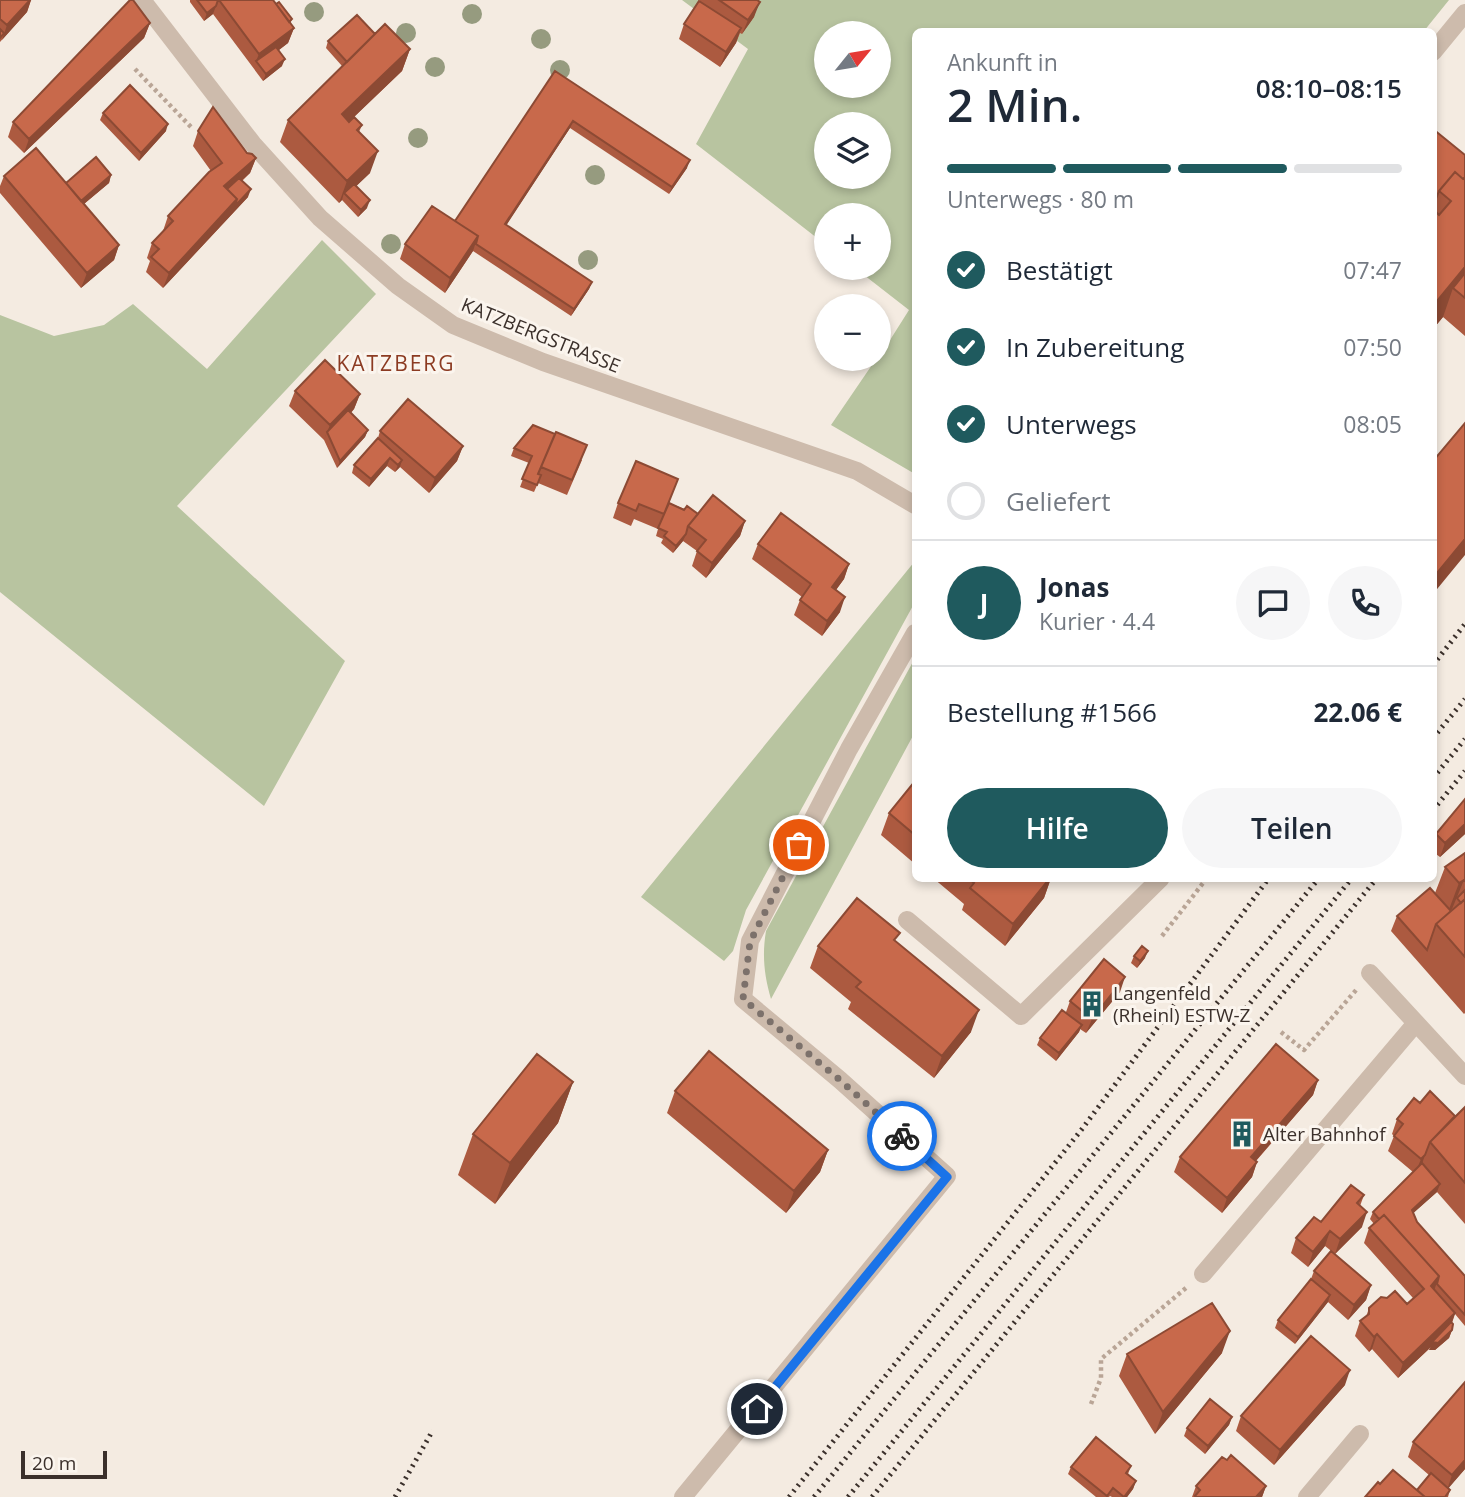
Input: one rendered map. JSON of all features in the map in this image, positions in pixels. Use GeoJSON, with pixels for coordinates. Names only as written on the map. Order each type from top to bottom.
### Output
{"type":"FeatureCollection","features":[{"type":"Feature","properties":{"kind":"street","name":"KATZBERGSTRASSE"},"geometry":{"type":"LineString","coordinates":[[142,0],[253,144],[320,218],[397,286],[453,325],[543,362],[857,471],[912,503]]}},
{"type":"Feature","properties":{"kind":"street"},"geometry":{"type":"LineString","coordinates":[[1437,47],[1465,13]]}},
{"type":"Feature","properties":{"kind":"street"},"geometry":{"type":"LineString","coordinates":[[683,1497],[947,1177],[840,1080],[743,999],[750,942],[849,749],[912,638]]}},
{"type":"Feature","properties":{"kind":"street"},"geometry":{"type":"LineString","coordinates":[[907,920],[1021,1016],[1157,882]]}},
{"type":"Feature","properties":{"kind":"street"},"geometry":{"type":"LineString","coordinates":[[1370,973],[1465,1076]]}},
{"type":"Feature","properties":{"kind":"street"},"geometry":{"type":"LineString","coordinates":[[1203,1274],[1416,1023]]}},
{"type":"Feature","properties":{"kind":"street"},"geometry":{"type":"LineString","coordinates":[[1307,1497],[1360,1434]]}},
{"type":"Feature","properties":{"kind":"path"},"geometry":{"type":"LineString","coordinates":[[135,69],[192,128]]}},
{"type":"Feature","properties":{"kind":"path"},"geometry":{"type":"LineString","coordinates":[[1162,936],[1204,882]]}},
{"type":"Feature","properties":{"kind":"path"},"geometry":{"type":"LineString","coordinates":[[1281,1032],[1304,1051],[1356,990]]}},
{"type":"Feature","properties":{"kind":"path"},"geometry":{"type":"LineString","coordinates":[[1091,1404],[1101,1378],[1101,1359],[1203,1274]]}},
{"type":"Feature","properties":{"kind":"green space"},"geometry":{"type":"Polygon","coordinates":[[[682,0],[1449,0],[1426,28],[912,28],[912,472],[831,425],[868,371],[891,371],[891,338],[909,310],[870,280],[891,280],[891,203],[814,203],[814,236],[696,144],[748,49],[682,0]]]}},
{"type":"Feature","properties":{"kind":"green space"},"geometry":{"type":"Polygon","coordinates":[[[322,240],[376,294],[177,506],[345,661],[264,806],[0,592],[0,315],[54,336],[104,325],[133,304],[207,369],[322,240]]]}},
{"type":"Feature","properties":{"kind":"green space"},"geometry":{"type":"Polygon","coordinates":[[[912,565],[912,607],[746,910],[733,951],[724,961],[641,897],[912,565]]]}},
{"type":"Feature","properties":{"kind":"green space"},"geometry":{"type":"Polygon","coordinates":[[[912,663],[912,738],[771,999],[764,965],[766,931],[912,663]]]}},
{"type":"Feature","properties":{"kind":"building"},"geometry":{"type":"Polygon","coordinates":[[[0,0],[30,0],[7,25],[0,19],[0,0]]]}},
{"type":"Feature","properties":{"kind":"building"},"geometry":{"type":"Polygon","coordinates":[[[130,0],[133,0],[150,23],[29,139],[13,122],[130,0]]]}},
{"type":"Feature","properties":{"kind":"building"},"geometry":{"type":"Polygon","coordinates":[[[197,0],[218,0],[216,6],[207,13],[197,0]]]}},
{"type":"Feature","properties":{"kind":"building"},"geometry":{"type":"Polygon","coordinates":[[[219,0],[273,0],[294,28],[259,54],[219,0]]]}},
{"type":"Feature","properties":{"kind":"building"},"geometry":{"type":"Polygon","coordinates":[[[719,0],[757,0],[760,2],[748,20],[719,0]]]}},
{"type":"Feature","properties":{"kind":"building"},"geometry":{"type":"Polygon","coordinates":[[[699,1],[741,28],[726,52],[684,24],[699,1]]]}},
{"type":"Feature","properties":{"kind":"building"},"geometry":{"type":"Polygon","coordinates":[[[279,2],[292,19],[289,22],[276,4],[279,2]]]}},
{"type":"Feature","properties":{"kind":"building"},"geometry":{"type":"Polygon","coordinates":[[[357,15],[375,34],[347,62],[328,41],[357,15]]]}},
{"type":"Feature","properties":{"kind":"building"},"geometry":{"type":"Polygon","coordinates":[[[385,24],[410,49],[342,114],[349,122],[354,117],[362,125],[357,130],[378,151],[347,181],[288,120],[385,24]]]}},
{"type":"Feature","properties":{"kind":"building"},"geometry":{"type":"Polygon","coordinates":[[[276,47],[285,59],[266,74],[256,61],[276,47]]]}},
{"type":"Feature","properties":{"kind":"building"},"geometry":{"type":"Polygon","coordinates":[[[555,71],[690,160],[672,187],[573,121],[505,224],[592,282],[574,309],[476,244],[478,236],[455,221],[555,71]]]}},
{"type":"Feature","properties":{"kind":"building"},"geometry":{"type":"Polygon","coordinates":[[[130,85],[168,124],[141,153],[103,113],[130,85]]]}},
{"type":"Feature","properties":{"kind":"building"},"geometry":{"type":"Polygon","coordinates":[[[213,107],[247,153],[256,158],[224,186],[237,199],[169,273],[151,257],[159,249],[152,243],[173,221],[168,216],[209,172],[222,163],[198,131],[213,107]]]}},
{"type":"Feature","properties":{"kind":"building"},"geometry":{"type":"Polygon","coordinates":[[[1437,132],[1465,155],[1465,177],[1463,179],[1455,172],[1437,196],[1437,132]]]}},
{"type":"Feature","properties":{"kind":"building"},"geometry":{"type":"Polygon","coordinates":[[[36,148],[119,245],[87,273],[4,176],[36,148]]]}},
{"type":"Feature","properties":{"kind":"building"},"geometry":{"type":"Polygon","coordinates":[[[96,157],[111,175],[81,201],[66,183],[96,157]]]}},
{"type":"Feature","properties":{"kind":"building"},"geometry":{"type":"Polygon","coordinates":[[[1455,172],[1463,179],[1465,177],[1465,267],[1437,301],[1437,213],[1439,215],[1451,201],[1439,191],[1455,172]]]}},
{"type":"Feature","properties":{"kind":"building"},"geometry":{"type":"Polygon","coordinates":[[[239,178],[251,189],[235,206],[237,199],[227,189],[239,178]]]}},
{"type":"Feature","properties":{"kind":"building"},"geometry":{"type":"Polygon","coordinates":[[[354,184],[370,200],[361,210],[344,193],[354,184]]]}},
{"type":"Feature","properties":{"kind":"building"},"geometry":{"type":"Polygon","coordinates":[[[432,206],[478,236],[450,278],[405,244],[432,206]]]}},
{"type":"Feature","properties":{"kind":"building"},"geometry":{"type":"Polygon","coordinates":[[[1465,273],[1465,298],[1453,288],[1465,273]]]}},
{"type":"Feature","properties":{"kind":"building"},"geometry":{"type":"Polygon","coordinates":[[[325,360],[360,394],[330,425],[295,391],[325,360]]]}},
{"type":"Feature","properties":{"kind":"building"},"geometry":{"type":"Polygon","coordinates":[[[408,399],[463,446],[435,478],[380,431],[408,399]]]}},
{"type":"Feature","properties":{"kind":"building"},"geometry":{"type":"Polygon","coordinates":[[[348,410],[368,430],[340,461],[327,432],[348,410]]]}},
{"type":"Feature","properties":{"kind":"building"},"geometry":{"type":"Polygon","coordinates":[[[1465,423],[1465,539],[1437,573],[1437,456],[1465,423]]]}},
{"type":"Feature","properties":{"kind":"building"},"geometry":{"type":"Polygon","coordinates":[[[533,425],[555,434],[538,474],[541,475],[537,485],[522,479],[532,456],[514,448],[533,425]]]}},
{"type":"Feature","properties":{"kind":"building"},"geometry":{"type":"Polygon","coordinates":[[[556,432],[587,445],[572,480],[541,467],[556,432]]]}},
{"type":"Feature","properties":{"kind":"building"},"geometry":{"type":"Polygon","coordinates":[[[378,438],[402,460],[398,465],[390,458],[371,479],[354,465],[378,438]]]}},
{"type":"Feature","properties":{"kind":"building"},"geometry":{"type":"Polygon","coordinates":[[[636,461],[678,479],[664,514],[639,504],[636,511],[618,503],[636,461]]]}},
{"type":"Feature","properties":{"kind":"building"},"geometry":{"type":"Polygon","coordinates":[[[713,495],[745,521],[712,563],[697,551],[706,540],[688,526],[713,495]]]}},
{"type":"Feature","properties":{"kind":"building"},"geometry":{"type":"Polygon","coordinates":[[[669,503],[684,510],[687,506],[698,514],[676,546],[664,536],[667,532],[658,528],[669,503]]]}},
{"type":"Feature","properties":{"kind":"building"},"geometry":{"type":"Polygon","coordinates":[[[781,513],[849,564],[832,587],[845,597],[827,621],[800,600],[811,584],[758,544],[781,513]]]}},
{"type":"Feature","properties":{"kind":"building"},"geometry":{"type":"Polygon","coordinates":[[[912,785],[912,832],[889,813],[912,785]]]}},
{"type":"Feature","properties":{"kind":"building"},"geometry":{"type":"Polygon","coordinates":[[[1465,799],[1465,824],[1445,843],[1437,833],[1465,799]]]}},
{"type":"Feature","properties":{"kind":"building"},"geometry":{"type":"Polygon","coordinates":[[[1465,853],[1465,881],[1459,883],[1445,867],[1465,853]]]}},
{"type":"Feature","properties":{"kind":"building"},"geometry":{"type":"Polygon","coordinates":[[[1047,882],[1013,924],[970,888],[974,883],[1047,882]]]}},
{"type":"Feature","properties":{"kind":"building"},"geometry":{"type":"Polygon","coordinates":[[[1430,888],[1451,911],[1436,924],[1427,950],[1397,916],[1430,888]]]}},
{"type":"Feature","properties":{"kind":"building"},"geometry":{"type":"Polygon","coordinates":[[[1465,890],[1465,899],[1461,903],[1457,898],[1465,890]]]}},
{"type":"Feature","properties":{"kind":"building"},"geometry":{"type":"Polygon","coordinates":[[[857,898],[900,933],[894,940],[979,1010],[942,1056],[856,987],[861,982],[818,946],[857,898]]]}},
{"type":"Feature","properties":{"kind":"building"},"geometry":{"type":"Polygon","coordinates":[[[1465,899],[1465,957],[1436,924],[1465,899]]]}},
{"type":"Feature","properties":{"kind":"building"},"geometry":{"type":"Polygon","coordinates":[[[1142,946],[1148,951],[1140,961],[1134,956],[1142,946]]]}},
{"type":"Feature","properties":{"kind":"building"},"geometry":{"type":"Polygon","coordinates":[[[1104,959],[1125,977],[1092,1019],[1070,1001],[1104,959]]]}},
{"type":"Feature","properties":{"kind":"building"},"geometry":{"type":"Polygon","coordinates":[[[1062,1010],[1082,1025],[1059,1053],[1040,1038],[1062,1010]]]}},
{"type":"Feature","properties":{"kind":"building","name":"Alter Bahnhof"},"geometry":{"type":"Polygon","coordinates":[[[1276,1044],[1318,1080],[1251,1157],[1257,1162],[1227,1198],[1180,1157],[1276,1044]]]}},
{"type":"Feature","properties":{"kind":"building"},"geometry":{"type":"Polygon","coordinates":[[[709,1051],[828,1150],[794,1191],[675,1091],[709,1051]]]}},
{"type":"Feature","properties":{"kind":"building"},"geometry":{"type":"Polygon","coordinates":[[[537,1054],[573,1082],[510,1163],[473,1134],[537,1054]]]}},
{"type":"Feature","properties":{"kind":"building"},"geometry":{"type":"Polygon","coordinates":[[[1430,1091],[1455,1116],[1430,1142],[1421,1159],[1394,1136],[1403,1124],[1397,1119],[1414,1098],[1420,1103],[1430,1091]]]}},
{"type":"Feature","properties":{"kind":"building"},"geometry":{"type":"Polygon","coordinates":[[[1465,1107],[1465,1183],[1430,1142],[1465,1107]]]}},
{"type":"Feature","properties":{"kind":"building"},"geometry":{"type":"Polygon","coordinates":[[[1422,1163],[1440,1184],[1412,1210],[1417,1222],[1465,1276],[1465,1315],[1437,1284],[1439,1276],[1384,1215],[1379,1219],[1373,1212],[1422,1163]]]}},
{"type":"Feature","properties":{"kind":"building"},"geometry":{"type":"Polygon","coordinates":[[[1351,1185],[1364,1195],[1357,1203],[1367,1212],[1340,1239],[1330,1231],[1313,1252],[1296,1238],[1314,1217],[1321,1222],[1351,1185]]]}},
{"type":"Feature","properties":{"kind":"building"},"geometry":{"type":"Polygon","coordinates":[[[1384,1215],[1439,1276],[1431,1286],[1455,1313],[1403,1363],[1377,1334],[1374,1337],[1360,1321],[1369,1314],[1369,1308],[1381,1297],[1387,1298],[1395,1291],[1407,1304],[1424,1289],[1369,1228],[1384,1215]]]}},
{"type":"Feature","properties":{"kind":"building"},"geometry":{"type":"Polygon","coordinates":[[[1331,1251],[1371,1285],[1354,1305],[1314,1271],[1331,1251]]]}},
{"type":"Feature","properties":{"kind":"building"},"geometry":{"type":"Polygon","coordinates":[[[1311,1279],[1330,1295],[1298,1337],[1278,1320],[1311,1279]]]}},
{"type":"Feature","properties":{"kind":"building"},"geometry":{"type":"Polygon","coordinates":[[[1212,1303],[1230,1331],[1163,1412],[1127,1354],[1212,1303]]]}},
{"type":"Feature","properties":{"kind":"building"},"geometry":{"type":"Polygon","coordinates":[[[1451,1322],[1452,1330],[1438,1343],[1432,1342],[1451,1322]]]}},
{"type":"Feature","properties":{"kind":"building"},"geometry":{"type":"Polygon","coordinates":[[[1311,1336],[1350,1370],[1280,1450],[1241,1416],[1311,1336]]]}},
{"type":"Feature","properties":{"kind":"building"},"geometry":{"type":"Polygon","coordinates":[[[1465,1382],[1465,1460],[1452,1475],[1413,1442],[1465,1382]]]}},
{"type":"Feature","properties":{"kind":"building"},"geometry":{"type":"Polygon","coordinates":[[[1210,1399],[1232,1417],[1208,1446],[1187,1428],[1210,1399]]]}},
{"type":"Feature","properties":{"kind":"building"},"geometry":{"type":"Polygon","coordinates":[[[1096,1437],[1131,1466],[1126,1473],[1136,1481],[1124,1497],[1113,1488],[1107,1496],[1071,1467],[1096,1437]]]}},
{"type":"Feature","properties":{"kind":"building"},"geometry":{"type":"Polygon","coordinates":[[[1231,1455],[1266,1486],[1256,1497],[1196,1497],[1200,1490],[1196,1486],[1222,1457],[1227,1460],[1231,1455]]]}},
{"type":"Feature","properties":{"kind":"building"},"geometry":{"type":"Polygon","coordinates":[[[1393,1470],[1425,1497],[1365,1497],[1393,1470]]]}},
{"type":"Feature","properties":{"kind":"building"},"geometry":{"type":"Polygon","coordinates":[[[1431,1473],[1450,1490],[1445,1497],[1425,1497],[1417,1490],[1431,1473]]]}},
{"type":"Feature","properties":{"kind":"railway"},"geometry":{"type":"LineString","coordinates":[[1437,660],[1465,624]]}},
{"type":"Feature","properties":{"kind":"railway"},"geometry":{"type":"LineString","coordinates":[[1437,733],[1465,699]]}},
{"type":"Feature","properties":{"kind":"railway"},"geometry":{"type":"LineString","coordinates":[[1437,773],[1465,739]]}},
{"type":"Feature","properties":{"kind":"railway"},"geometry":{"type":"LineString","coordinates":[[1437,805],[1465,771]]}},
{"type":"Feature","properties":{"kind":"railway"},"geometry":{"type":"LineString","coordinates":[[789,1497],[1082,1129],[1266,882]]}},
{"type":"Feature","properties":{"kind":"railway"},"geometry":{"type":"LineString","coordinates":[[814,1497],[1316,882]]}},
{"type":"Feature","properties":{"kind":"railway"},"geometry":{"type":"LineString","coordinates":[[848,1497],[1349,882]]}},
{"type":"Feature","properties":{"kind":"railway"},"geometry":{"type":"LineString","coordinates":[[872,1497],[1374,882]]}},
{"type":"Feature","properties":{"kind":"railway"},"geometry":{"type":"LineString","coordinates":[[395,1497],[433,1430]]}},
{"type":"Feature","properties":{"kind":"way so far"},"geometry":{"type":"LineString","coordinates":[[799,845],[750,942],[743,999],[902,1136]]}},
{"type":"Feature","properties":{"kind":"place","name":"Langenfeld (Rheinl) ESTW-Z"},"geometry":{"type":"Point","coordinates":[1092,1004]}},
{"type":"Feature","properties":{"kind":"place","name":"Alter Bahnhof"},"geometry":{"type":"Point","coordinates":[1242,1134]}},
{"type":"Feature","properties":{"kind":"district","name":"KATZBERG"},"geometry":{"type":"Point","coordinates":[396,363]}},
{"type":"Feature","properties":{"kind":"route"},"geometry":{"type":"LineString","coordinates":[[757,1409],[947,1177],[902,1136]]}}]}
